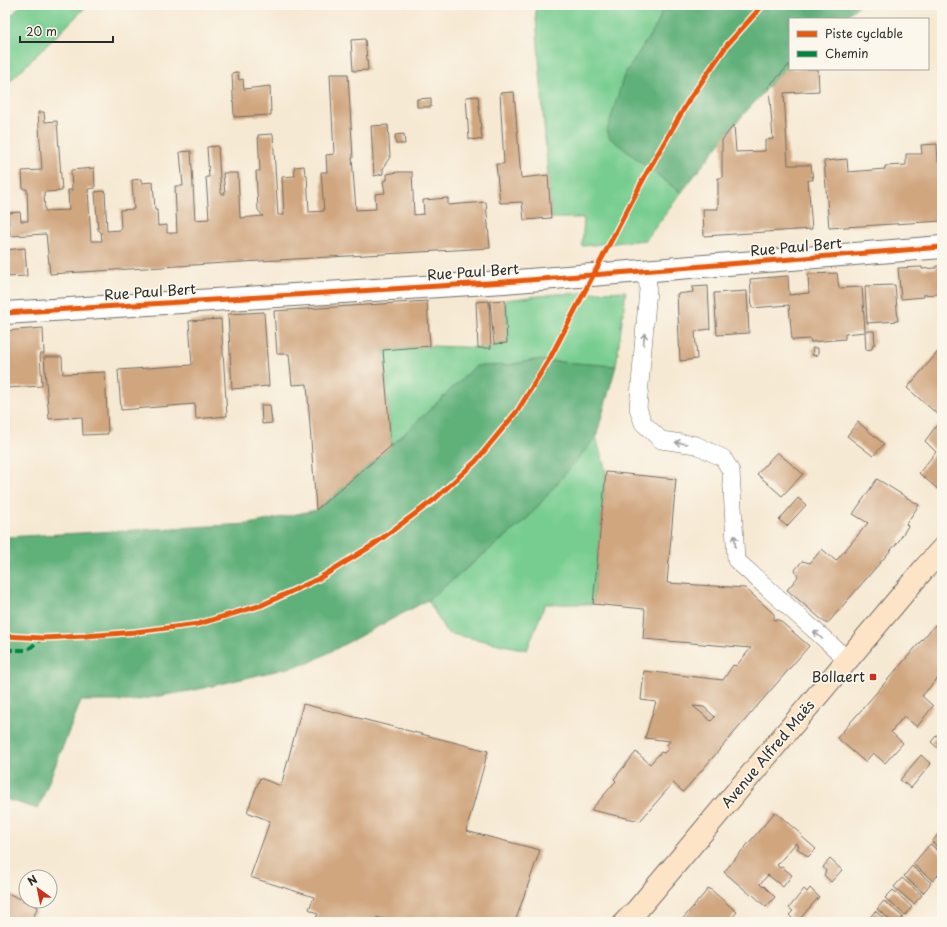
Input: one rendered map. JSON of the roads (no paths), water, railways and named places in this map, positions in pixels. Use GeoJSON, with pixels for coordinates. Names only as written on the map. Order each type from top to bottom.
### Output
{"type":"FeatureCollection","features":[{"type":"Feature","properties":{"kind":"main road","name":"Avenue Alfred Maës"},"geometry":{"type":"LineString","coordinates":[[625,922],[637,910],[942,549]]}},
{"type":"Feature","properties":{"kind":"street","name":"Rue Paul Bert"},"geometry":{"type":"LineString","coordinates":[[5,314],[504,282],[942,247]]}},
{"type":"Feature","properties":{"kind":"lane"},"geometry":{"type":"LineString","coordinates":[[647,271],[648,289],[638,408],[644,424],[661,440],[696,445],[723,458],[731,471],[736,560],[848,660]]}},
{"type":"Feature","properties":{"kind":"place","name":"Bollaert"},"geometry":{"type":"Point","coordinates":[873,677]}}]}
